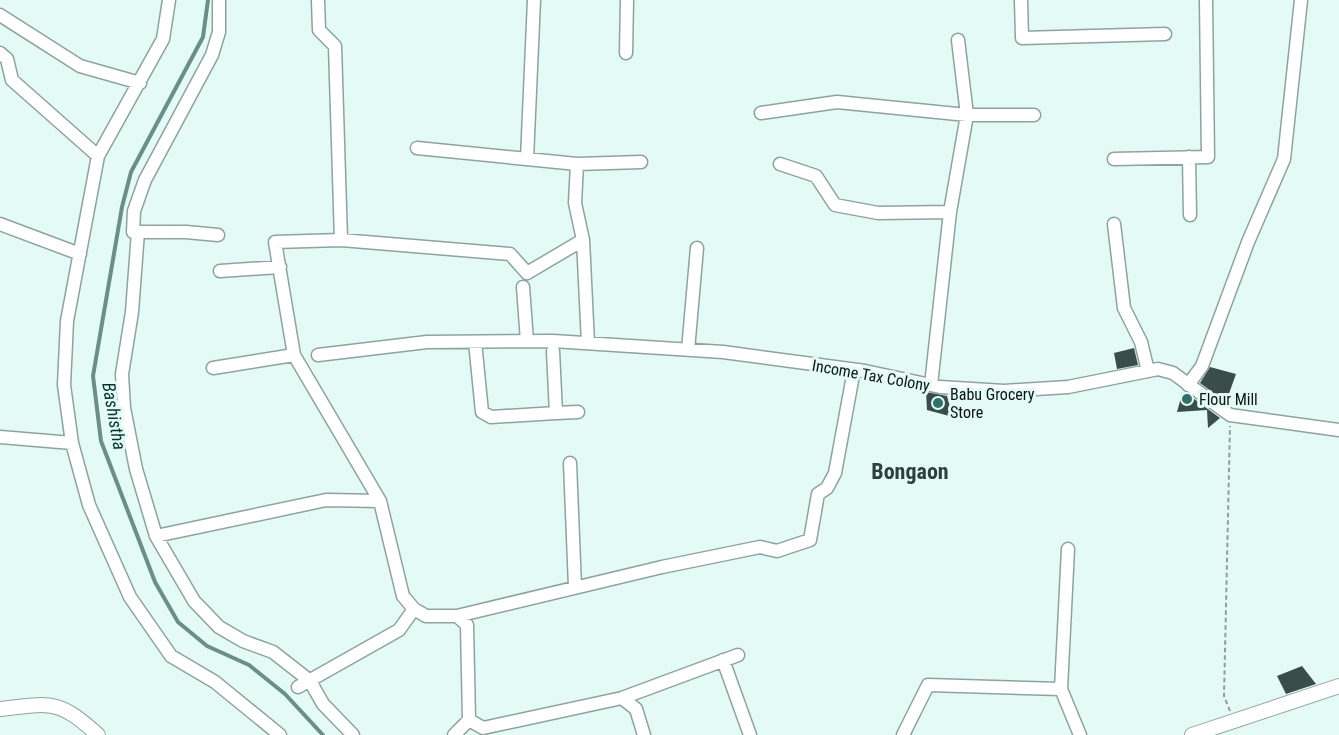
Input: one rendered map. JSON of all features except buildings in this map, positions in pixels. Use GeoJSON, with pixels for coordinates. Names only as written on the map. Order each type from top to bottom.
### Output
{"type":"FeatureCollection","features":[{"type":"Feature","properties":{"kind":"street"},"geometry":{"type":"LineString","coordinates":[[169,0],[164,39],[98,156],[68,321],[64,386],[72,443],[89,505],[130,597],[171,656],[215,682],[280,735]]}},
{"type":"Feature","properties":{"kind":"street"},"geometry":{"type":"LineString","coordinates":[[218,235],[186,232],[133,232],[134,212],[145,180],[212,55],[219,32],[219,0]]}},
{"type":"Feature","properties":{"kind":"street"},"geometry":{"type":"LineString","coordinates":[[318,0],[319,30],[335,46],[341,240]]}},
{"type":"Feature","properties":{"kind":"street"},"geometry":{"type":"LineString","coordinates":[[527,159],[534,0]]}},
{"type":"Feature","properties":{"kind":"street"},"geometry":{"type":"LineString","coordinates":[[626,53],[627,0]]}},
{"type":"Feature","properties":{"kind":"street"},"geometry":{"type":"LineString","coordinates":[[1021,0],[1022,38],[1165,34]]}},
{"type":"Feature","properties":{"kind":"street"},"geometry":{"type":"LineString","coordinates":[[1113,159],[1208,157],[1206,0]]}},
{"type":"Feature","properties":{"kind":"street"},"geometry":{"type":"LineString","coordinates":[[1188,385],[1202,366],[1248,242],[1284,159],[1301,0]]}},
{"type":"Feature","properties":{"kind":"street"},"geometry":{"type":"LineString","coordinates":[[0,15],[80,66],[140,83]]}},
{"type":"Feature","properties":{"kind":"street"},"geometry":{"type":"LineString","coordinates":[[931,385],[950,212],[967,115],[958,40]]}},
{"type":"Feature","properties":{"kind":"street"},"geometry":{"type":"LineString","coordinates":[[0,53],[6,59],[12,80],[98,156]]}},
{"type":"Feature","properties":{"kind":"street"},"geometry":{"type":"LineString","coordinates":[[761,113],[837,102],[967,115],[1034,115]]}},
{"type":"Feature","properties":{"kind":"street"},"geometry":{"type":"LineString","coordinates":[[417,148],[577,164],[641,162]]}},
{"type":"Feature","properties":{"kind":"street"},"geometry":{"type":"LineString","coordinates":[[1189,158],[1190,215]]}},
{"type":"Feature","properties":{"kind":"street"},"geometry":{"type":"LineString","coordinates":[[577,164],[575,203],[583,240],[588,343]]}},
{"type":"Feature","properties":{"kind":"street"},"geometry":{"type":"LineString","coordinates":[[780,164],[816,177],[836,205],[878,213],[950,212]]}},
{"type":"Feature","properties":{"kind":"street"},"geometry":{"type":"LineString","coordinates":[[1114,224],[1124,309],[1141,342],[1148,371]]}},
{"type":"Feature","properties":{"kind":"street"},"geometry":{"type":"LineString","coordinates":[[0,225],[80,255]]}},
{"type":"Feature","properties":{"kind":"street"},"geometry":{"type":"LineString","coordinates":[[138,232],[132,312],[122,374],[124,408],[136,469],[156,536],[194,601],[219,627],[243,641],[273,652],[352,735]]}},
{"type":"Feature","properties":{"kind":"street"},"geometry":{"type":"LineString","coordinates":[[583,240],[527,273],[510,254],[341,240],[275,242],[294,355],[380,501],[403,596],[414,609],[426,616],[457,616],[575,587],[760,547],[777,551],[810,540],[818,494],[826,488],[835,473],[854,370]]}},
{"type":"Feature","properties":{"kind":"street"},"geometry":{"type":"LineString","coordinates":[[688,350],[697,248]]}},
{"type":"Feature","properties":{"kind":"street"},"geometry":{"type":"LineString","coordinates":[[220,271],[280,267]]}},
{"type":"Feature","properties":{"kind":"street"},"geometry":{"type":"LineString","coordinates":[[523,288],[527,341]]}},
{"type":"Feature","properties":{"kind":"street","name":"Income Tax Colony"},"geometry":{"type":"LineString","coordinates":[[318,355],[427,342],[588,343],[688,350],[854,370],[931,385],[1004,391],[1068,387],[1158,369],[1173,373],[1230,415],[1339,430]]}},
{"type":"Feature","properties":{"kind":"street"},"geometry":{"type":"LineString","coordinates":[[475,342],[482,412],[491,417],[578,412]]}},
{"type":"Feature","properties":{"kind":"street"},"geometry":{"type":"LineString","coordinates":[[553,351],[556,412]]}},
{"type":"Feature","properties":{"kind":"street"},"geometry":{"type":"LineString","coordinates":[[213,368],[294,355]]}},
{"type":"Feature","properties":{"kind":"street"},"geometry":{"type":"LineString","coordinates":[[0,437],[72,443]]}},
{"type":"Feature","properties":{"kind":"street"},"geometry":{"type":"LineString","coordinates":[[570,463],[575,587]]}},
{"type":"Feature","properties":{"kind":"street"},"geometry":{"type":"LineString","coordinates":[[156,536],[326,500],[380,501]]}},
{"type":"Feature","properties":{"kind":"street"},"geometry":{"type":"LineString","coordinates":[[1068,549],[1061,689],[1080,735]]}},
{"type":"Feature","properties":{"kind":"street"},"geometry":{"type":"LineString","coordinates":[[304,684],[399,630],[414,609]]}},
{"type":"Feature","properties":{"kind":"street"},"geometry":{"type":"LineString","coordinates":[[454,735],[469,720],[467,625],[457,616]]}},
{"type":"Feature","properties":{"kind":"street"},"geometry":{"type":"LineString","coordinates":[[469,720],[483,728],[622,698],[738,655]]}},
{"type":"Feature","properties":{"kind":"street"},"geometry":{"type":"LineString","coordinates":[[723,660],[750,735]]}},
{"type":"Feature","properties":{"kind":"street"},"geometry":{"type":"LineString","coordinates":[[903,735],[928,685],[1061,689]]}},
{"type":"Feature","properties":{"kind":"street"},"geometry":{"type":"LineString","coordinates":[[1192,735],[1233,719],[1339,686]]}},
{"type":"Feature","properties":{"kind":"street"},"geometry":{"type":"LineString","coordinates":[[622,698],[636,709],[644,735]]}},
{"type":"Feature","properties":{"kind":"street"},"geometry":{"type":"LineString","coordinates":[[0,709],[51,704],[77,716],[98,735]]}},
{"type":"Feature","properties":{"kind":"path"},"geometry":{"type":"LineString","coordinates":[[1230,415],[1224,696],[1233,719]]}},
{"type":"Feature","properties":{"kind":"waterway","name":"Bashistha"},"geometry":{"type":"LineString","coordinates":[[208,0],[203,37],[131,172],[122,207],[93,376],[101,441],[155,582],[178,622],[207,646],[249,665],[285,694],[323,735]]}},
{"type":"Feature","properties":{"kind":"place","name":"Flour Mill"},"geometry":{"type":"Point","coordinates":[1187,399]}},
{"type":"Feature","properties":{"kind":"place","name":"Babu Grocery Store"},"geometry":{"type":"Point","coordinates":[938,403]}},
{"type":"Feature","properties":{"kind":"district","name":"Bongaon"},"geometry":{"type":"Point","coordinates":[910,471]}}]}
